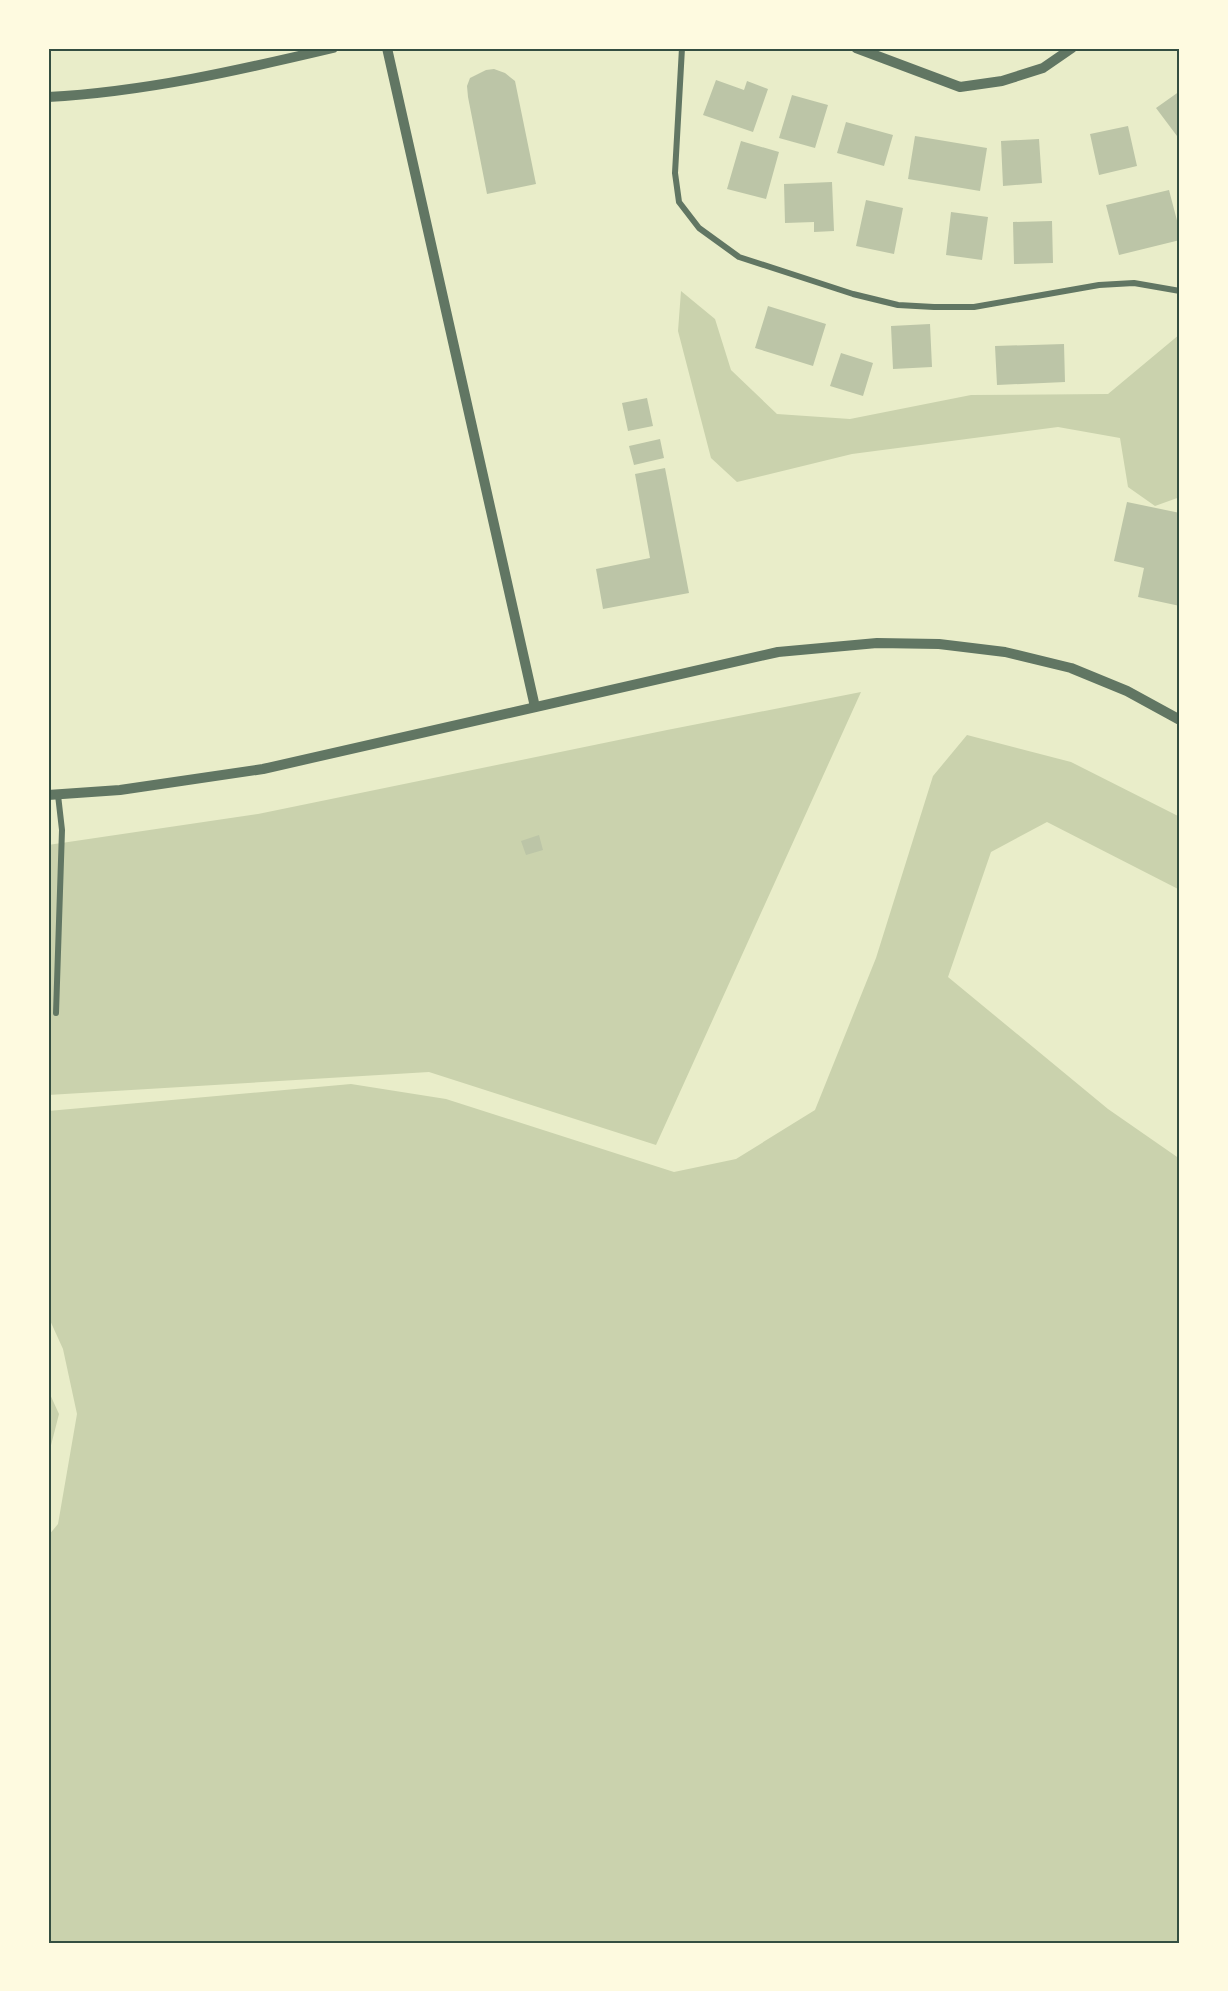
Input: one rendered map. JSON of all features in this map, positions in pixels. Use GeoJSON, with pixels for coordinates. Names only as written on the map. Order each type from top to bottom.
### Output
{"type":"FeatureCollection","features":[{"type":"Feature","properties":{"kind":"street"},"geometry":{"type":"LineString","coordinates":[[48,97],[95,94],[253,67],[333,48]]}},
{"type":"Feature","properties":{"kind":"street"},"geometry":{"type":"LineString","coordinates":[[387,48],[535,707]]}},
{"type":"Feature","properties":{"kind":"street"},"geometry":{"type":"LineString","coordinates":[[682,48],[675,174],[679,202],[699,228],[739,257],[853,294],[898,304],[934,307],[974,307],[1099,285],[1134,283],[1180,291]]}},
{"type":"Feature","properties":{"kind":"street"},"geometry":{"type":"LineString","coordinates":[[856,48],[960,87],[1002,81],[1043,68],[1072,48]]}},
{"type":"Feature","properties":{"kind":"street"},"geometry":{"type":"LineString","coordinates":[[56,1013],[62,830],[53,795],[120,790],[263,769],[778,652],[877,643],[929,644],[1005,652],[1071,668],[1127,691],[1180,720]]}},
{"type":"Feature","properties":{"kind":"green space"},"geometry":{"type":"Polygon","coordinates":[[[681,291],[715,319],[731,370],[777,414],[850,419],[971,395],[1108,394],[1180,334],[1180,497],[1155,506],[1128,487],[1120,438],[1058,427],[852,454],[737,482],[711,458],[678,331],[681,291]]]}},
{"type":"Feature","properties":{"kind":"green space"},"geometry":{"type":"Polygon","coordinates":[[[861,692],[656,1145],[429,1072],[48,1095],[48,845],[258,814],[861,692]]]}},
{"type":"Feature","properties":{"kind":"green space"},"geometry":{"type":"Polygon","coordinates":[[[967,735],[1071,762],[1180,817],[1180,890],[1047,822],[991,852],[948,977],[1108,1109],[1180,1159],[1180,1943],[48,1943],[48,1536],[58,1524],[77,1414],[63,1349],[48,1316],[48,1111],[351,1084],[446,1099],[674,1172],[736,1159],[815,1110],[876,958],[933,776],[967,735]]]}},
{"type":"Feature","properties":{"kind":"green space"},"geometry":{"type":"Polygon","coordinates":[[[48,1390],[59,1414],[48,1457],[48,1390]]]}},
{"type":"Feature","properties":{"kind":"building"},"geometry":{"type":"Polygon","coordinates":[[[494,69],[505,73],[515,81],[536,184],[487,194],[467,86],[470,78],[486,70],[494,69]]]}},
{"type":"Feature","properties":{"kind":"building"},"geometry":{"type":"Polygon","coordinates":[[[716,80],[744,90],[747,81],[768,89],[753,132],[703,115],[716,80]]]}},
{"type":"Feature","properties":{"kind":"building"},"geometry":{"type":"Polygon","coordinates":[[[1180,91],[1180,140],[1156,108],[1180,91]]]}},
{"type":"Feature","properties":{"kind":"building"},"geometry":{"type":"Polygon","coordinates":[[[792,95],[828,105],[815,148],[779,138],[792,95]]]}},
{"type":"Feature","properties":{"kind":"building"},"geometry":{"type":"Polygon","coordinates":[[[846,122],[893,135],[884,166],[837,153],[846,122]]]}},
{"type":"Feature","properties":{"kind":"building"},"geometry":{"type":"Polygon","coordinates":[[[1128,126],[1137,166],[1099,175],[1090,134],[1128,126]]]}},
{"type":"Feature","properties":{"kind":"building"},"geometry":{"type":"Polygon","coordinates":[[[915,136],[987,148],[980,191],[908,179],[915,136]]]}},
{"type":"Feature","properties":{"kind":"building"},"geometry":{"type":"Polygon","coordinates":[[[1039,139],[1042,183],[1003,186],[1001,141],[1039,139]]]}},
{"type":"Feature","properties":{"kind":"building"},"geometry":{"type":"Polygon","coordinates":[[[741,141],[779,152],[766,199],[727,189],[741,141]]]}},
{"type":"Feature","properties":{"kind":"building"},"geometry":{"type":"Polygon","coordinates":[[[832,182],[834,231],[814,232],[814,222],[785,223],[784,184],[832,182]]]}},
{"type":"Feature","properties":{"kind":"building"},"geometry":{"type":"Polygon","coordinates":[[[1169,190],[1180,240],[1119,255],[1106,205],[1169,190]]]}},
{"type":"Feature","properties":{"kind":"building"},"geometry":{"type":"Polygon","coordinates":[[[866,200],[903,208],[894,254],[856,246],[866,200]]]}},
{"type":"Feature","properties":{"kind":"building"},"geometry":{"type":"Polygon","coordinates":[[[951,212],[988,217],[982,260],[946,255],[951,212]]]}},
{"type":"Feature","properties":{"kind":"building"},"geometry":{"type":"Polygon","coordinates":[[[1052,221],[1053,263],[1014,264],[1013,222],[1052,221]]]}},
{"type":"Feature","properties":{"kind":"building"},"geometry":{"type":"Polygon","coordinates":[[[768,306],[826,324],[813,366],[755,348],[768,306]]]}},
{"type":"Feature","properties":{"kind":"building"},"geometry":{"type":"Polygon","coordinates":[[[930,324],[932,367],[893,369],[891,326],[930,324]]]}},
{"type":"Feature","properties":{"kind":"building"},"geometry":{"type":"Polygon","coordinates":[[[1064,344],[1065,382],[997,385],[995,346],[1064,344]]]}},
{"type":"Feature","properties":{"kind":"building"},"geometry":{"type":"Polygon","coordinates":[[[841,353],[873,363],[863,396],[830,386],[841,353]]]}},
{"type":"Feature","properties":{"kind":"building"},"geometry":{"type":"Polygon","coordinates":[[[647,398],[653,426],[628,431],[622,403],[647,398]]]}},
{"type":"Feature","properties":{"kind":"building"},"geometry":{"type":"Polygon","coordinates":[[[660,439],[664,458],[634,465],[629,446],[660,439]]]}},
{"type":"Feature","properties":{"kind":"building"},"geometry":{"type":"Polygon","coordinates":[[[665,468],[689,593],[603,609],[596,569],[650,558],[635,474],[665,468]]]}},
{"type":"Feature","properties":{"kind":"building"},"geometry":{"type":"Polygon","coordinates":[[[1127,502],[1180,513],[1180,606],[1138,597],[1144,568],[1114,561],[1127,502]]]}},
{"type":"Feature","properties":{"kind":"building"},"geometry":{"type":"Polygon","coordinates":[[[539,835],[543,850],[526,855],[521,841],[539,835]]]}}]}
